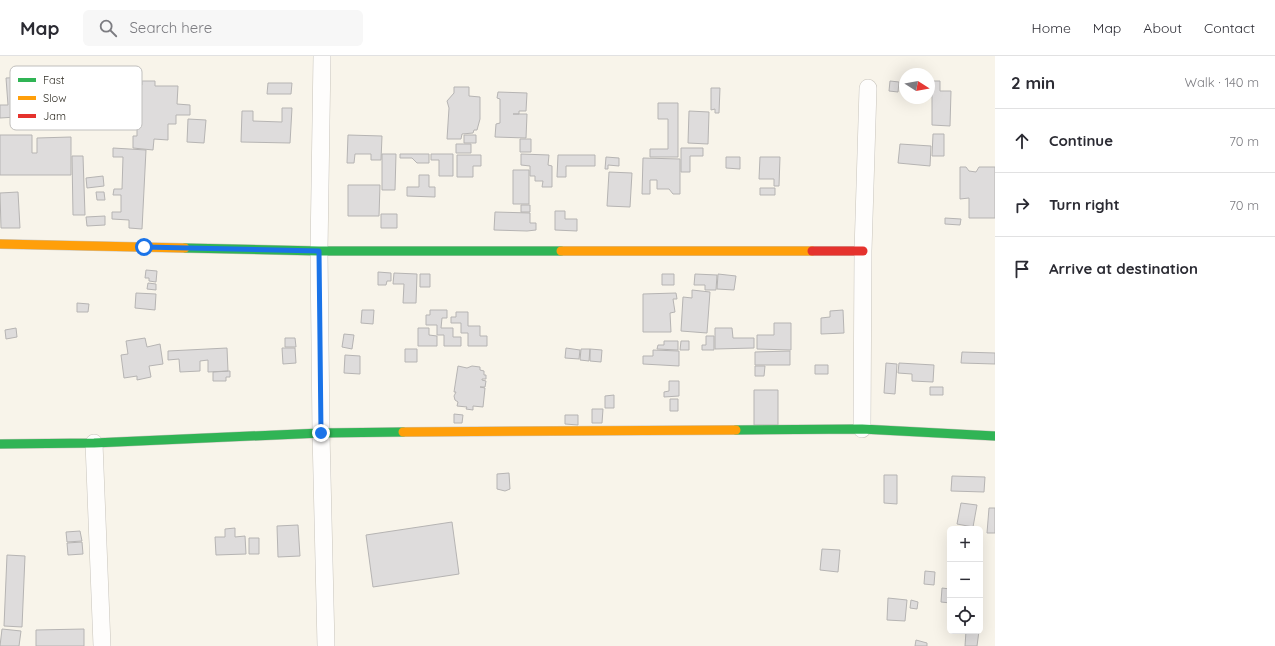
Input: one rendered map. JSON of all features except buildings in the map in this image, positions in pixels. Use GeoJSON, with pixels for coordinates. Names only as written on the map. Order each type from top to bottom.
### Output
{"type":"FeatureCollection","features":[{"type":"Feature","properties":{"kind":"street"},"geometry":{"type":"LineString","coordinates":[[322,56],[319,251],[321,433],[326,646]]}},
{"type":"Feature","properties":{"kind":"street"},"geometry":{"type":"LineString","coordinates":[[862,429],[862,251],[868,88]]}},
{"type":"Feature","properties":{"kind":"street"},"geometry":{"type":"LineString","coordinates":[[0,244],[319,251],[862,251]]}},
{"type":"Feature","properties":{"kind":"street"},"geometry":{"type":"LineString","coordinates":[[0,444],[94,443],[321,433],[862,429],[995,436]]}},
{"type":"Feature","properties":{"kind":"street"},"geometry":{"type":"LineString","coordinates":[[94,443],[102,646]]}},
{"type":"Feature","properties":{"kind":"traffic: fast"},"geometry":{"type":"LineString","coordinates":[[185,248],[319,251],[561,251]]}},
{"type":"Feature","properties":{"kind":"traffic: fast"},"geometry":{"type":"LineString","coordinates":[[736,430],[862,429],[995,436]]}},
{"type":"Feature","properties":{"kind":"traffic: fast"},"geometry":{"type":"LineString","coordinates":[[0,444],[94,443],[321,433],[403,432]]}},
{"type":"Feature","properties":{"kind":"traffic: slow"},"geometry":{"type":"LineString","coordinates":[[0,244],[185,248]]}},
{"type":"Feature","properties":{"kind":"traffic: slow"},"geometry":{"type":"LineString","coordinates":[[561,251],[812,251]]}},
{"type":"Feature","properties":{"kind":"traffic: slow"},"geometry":{"type":"LineString","coordinates":[[403,432],[736,430]]}},
{"type":"Feature","properties":{"kind":"traffic: jam"},"geometry":{"type":"LineString","coordinates":[[812,251],[863,251]]}},
{"type":"Feature","properties":{"kind":"route"},"geometry":{"type":"LineString","coordinates":[[144,247],[319,251],[321,433]]}}]}
